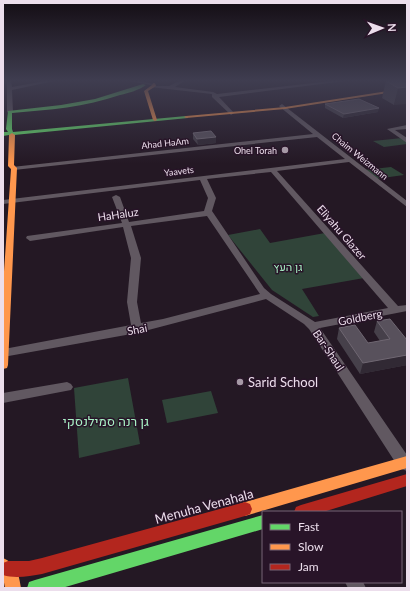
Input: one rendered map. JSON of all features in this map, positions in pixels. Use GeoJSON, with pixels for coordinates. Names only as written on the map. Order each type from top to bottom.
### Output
{"type":"FeatureCollection","features":[{"type":"Feature","properties":{"kind":"street"},"geometry":{"type":"LineString","coordinates":[[3,365],[7,201],[14,168],[11,166],[10,109]]}},
{"type":"Feature","properties":{"kind":"street"},"geometry":{"type":"LineString","coordinates":[[10,112],[40,109]]}},
{"type":"Feature","properties":{"kind":"street"},"geometry":{"type":"LineString","coordinates":[[154,109],[155,120]]}},
{"type":"Feature","properties":{"kind":"street"},"geometry":{"type":"LineString","coordinates":[[227,109],[231,113]]}},
{"type":"Feature","properties":{"kind":"street"},"geometry":{"type":"LineString","coordinates":[[11,133],[270,109]]}},
{"type":"Feature","properties":{"kind":"street","name":"Chaim Weizmann"},"geometry":{"type":"LineString","coordinates":[[285,109],[407,205]]}},
{"type":"Feature","properties":{"kind":"street"},"geometry":{"type":"LineString","coordinates":[[407,127],[390,129],[407,141]]}},
{"type":"Feature","properties":{"kind":"street","name":"Ahad HaAm"},"geometry":{"type":"LineString","coordinates":[[14,168],[319,135]]}},
{"type":"Feature","properties":{"kind":"street","name":"Yaavets"},"geometry":{"type":"LineString","coordinates":[[7,201],[350,160]]}},
{"type":"Feature","properties":{"kind":"street","name":"Eliyahu Glazer"},"geometry":{"type":"LineString","coordinates":[[272,169],[395,310]]}},
{"type":"Feature","properties":{"kind":"street"},"geometry":{"type":"LineString","coordinates":[[202,178],[211,194],[209,213]]}},
{"type":"Feature","properties":{"kind":"street"},"geometry":{"type":"LineString","coordinates":[[116,197],[127,224],[136,258],[132,302],[137,329]]}},
{"type":"Feature","properties":{"kind":"street","name":"HaHaluz"},"geometry":{"type":"LineString","coordinates":[[30,238],[209,213]]}},
{"type":"Feature","properties":{"kind":"street","name":"Bar-Shaul"},"geometry":{"type":"LineString","coordinates":[[209,213],[253,280],[267,296],[308,321],[313,326],[406,463]]}},
{"type":"Feature","properties":{"kind":"street","name":"Shai"},"geometry":{"type":"LineString","coordinates":[[4,353],[163,324],[227,305],[267,296]]}},
{"type":"Feature","properties":{"kind":"street","name":"Goldberg"},"geometry":{"type":"LineString","coordinates":[[313,326],[407,308]]}},
{"type":"Feature","properties":{"kind":"street"},"geometry":{"type":"LineString","coordinates":[[3,398],[67,387]]}},
{"type":"Feature","properties":{"kind":"street","name":"Menuha Venahala"},"geometry":{"type":"LineString","coordinates":[[5,568],[29,569],[42,566],[406,463]]}},
{"type":"Feature","properties":{"kind":"street"},"geometry":{"type":"LineString","coordinates":[[310,491],[319,510],[407,480]]}},
{"type":"Feature","properties":{"kind":"street"},"geometry":{"type":"LineString","coordinates":[[35,588],[262,522]]}},
{"type":"Feature","properties":{"kind":"street"},"geometry":{"type":"LineString","coordinates":[[5,568],[11,574],[13,588]]}},
{"type":"Feature","properties":{"kind":"green space"},"geometry":{"type":"Polygon","coordinates":[[[402,138],[407,141],[407,144],[384,147],[373,141],[402,138]]]}},
{"type":"Feature","properties":{"kind":"green space"},"geometry":{"type":"Polygon","coordinates":[[[391,167],[404,175],[375,179],[364,170],[391,167]]]}},
{"type":"Feature","properties":{"kind":"green space","name":"גן העץ"},"geometry":{"type":"Polygon","coordinates":[[[260,229],[270,243],[325,233],[364,278],[302,289],[319,316],[313,317],[272,290],[228,235],[260,229]]]}},
{"type":"Feature","properties":{"kind":"green space","name":"גן רנה סמילנסקי"},"geometry":{"type":"Polygon","coordinates":[[[128,378],[140,444],[79,458],[74,388],[128,378]]]}},
{"type":"Feature","properties":{"kind":"green space"},"geometry":{"type":"Polygon","coordinates":[[[211,391],[218,413],[167,423],[162,400],[211,391]]]}},
{"type":"Feature","properties":{"kind":"building"},"geometry":{"type":"Polygon","coordinates":[[[334,109],[376,109],[344,114],[334,109]]]}},
{"type":"Feature","properties":{"kind":"building"},"geometry":{"type":"Polygon","coordinates":[[[211,131],[216,137],[197,139],[193,133],[211,131]]]}},
{"type":"Feature","properties":{"kind":"building"},"geometry":{"type":"Polygon","coordinates":[[[390,319],[407,340],[407,355],[363,363],[339,328],[355,325],[368,343],[390,339],[377,321],[390,319]]]}},
{"type":"Feature","properties":{"kind":"traffic: fast"},"geometry":{"type":"LineString","coordinates":[[12,135],[9,129],[10,112],[48,109]]}},
{"type":"Feature","properties":{"kind":"traffic: fast"},"geometry":{"type":"LineString","coordinates":[[3,134],[186,117]]}},
{"type":"Feature","properties":{"kind":"traffic: fast"},"geometry":{"type":"LineString","coordinates":[[35,588],[262,522]]}},
{"type":"Feature","properties":{"kind":"traffic: slow"},"geometry":{"type":"LineString","coordinates":[[151,109],[155,120]]}},
{"type":"Feature","properties":{"kind":"traffic: slow"},"geometry":{"type":"LineString","coordinates":[[186,117],[279,109]]}},
{"type":"Feature","properties":{"kind":"traffic: slow"},"geometry":{"type":"LineString","coordinates":[[3,365],[14,168],[11,166],[12,135]]}},
{"type":"Feature","properties":{"kind":"traffic: slow"},"geometry":{"type":"LineString","coordinates":[[245,509],[407,462]]}},
{"type":"Feature","properties":{"kind":"traffic: slow"},"geometry":{"type":"LineString","coordinates":[[3,566],[11,574],[13,588]]}},
{"type":"Feature","properties":{"kind":"traffic: jam"},"geometry":{"type":"LineString","coordinates":[[304,511],[407,480]]}},
{"type":"Feature","properties":{"kind":"traffic: jam"},"geometry":{"type":"LineString","coordinates":[[8,569],[29,569],[42,566],[245,509]]}},
{"type":"Feature","properties":{"kind":"place","name":"Ohel Torah"},"geometry":{"type":"Point","coordinates":[285,150]}},
{"type":"Feature","properties":{"kind":"place","name":"Sarid School"},"geometry":{"type":"Point","coordinates":[240,382]}}]}
